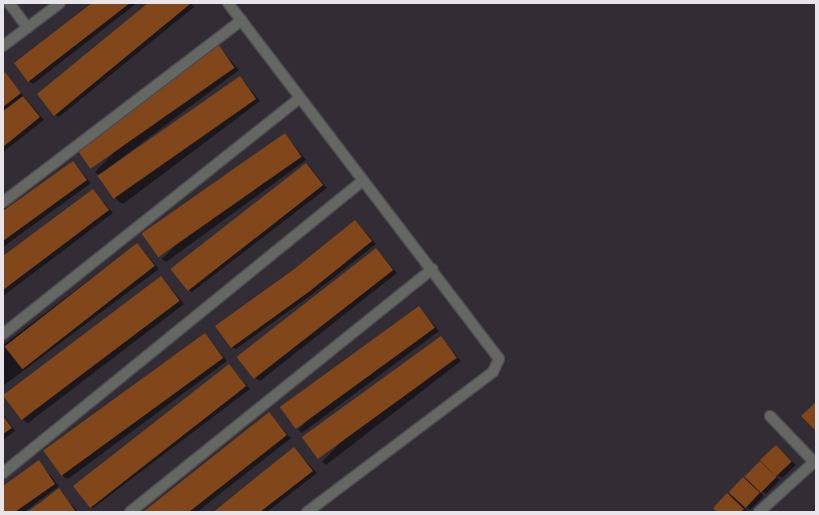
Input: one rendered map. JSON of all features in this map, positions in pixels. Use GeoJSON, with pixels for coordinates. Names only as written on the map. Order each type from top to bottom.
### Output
{"type":"FeatureCollection","features":[{"type":"Feature","properties":{"kind":"street"},"geometry":{"type":"LineString","coordinates":[[9,3],[28,28]]}},
{"type":"Feature","properties":{"kind":"street"},"geometry":{"type":"LineString","coordinates":[[3,46],[60,3]]}},
{"type":"Feature","properties":{"kind":"street"},"geometry":{"type":"LineString","coordinates":[[228,3],[494,350],[499,359],[493,372],[307,512]]}},
{"type":"Feature","properties":{"kind":"street"},"geometry":{"type":"LineString","coordinates":[[3,202],[242,20]]}},
{"type":"Feature","properties":{"kind":"street"},"geometry":{"type":"LineString","coordinates":[[3,334],[300,98]]}},
{"type":"Feature","properties":{"kind":"street"},"geometry":{"type":"LineString","coordinates":[[3,473],[363,180]]}},
{"type":"Feature","properties":{"kind":"street"},"geometry":{"type":"LineString","coordinates":[[130,512],[432,269]]}},
{"type":"Feature","properties":{"kind":"street"},"geometry":{"type":"LineString","coordinates":[[759,512],[815,463],[770,416]]}},
{"type":"Feature","properties":{"kind":"building"},"geometry":{"type":"Polygon","coordinates":[[[92,3],[130,3],[28,82],[14,63],[92,3]]]}},
{"type":"Feature","properties":{"kind":"building"},"geometry":{"type":"Polygon","coordinates":[[[148,3],[190,4],[54,116],[37,94],[148,3]]]}},
{"type":"Feature","properties":{"kind":"building"},"geometry":{"type":"Polygon","coordinates":[[[218,44],[235,68],[90,169],[74,145],[218,44]]]}},
{"type":"Feature","properties":{"kind":"building"},"geometry":{"type":"Polygon","coordinates":[[[5,72],[21,93],[3,107],[3,74],[5,72]]]}},
{"type":"Feature","properties":{"kind":"building"},"geometry":{"type":"Polygon","coordinates":[[[240,76],[256,99],[114,199],[97,176],[240,76]]]}},
{"type":"Feature","properties":{"kind":"building"},"geometry":{"type":"Polygon","coordinates":[[[23,96],[40,117],[3,147],[3,111],[23,96]]]}},
{"type":"Feature","properties":{"kind":"building"},"geometry":{"type":"Polygon","coordinates":[[[285,133],[302,157],[158,257],[142,233],[285,133]]]}},
{"type":"Feature","properties":{"kind":"building"},"geometry":{"type":"Polygon","coordinates":[[[73,161],[87,180],[3,241],[3,211],[73,161]]]}},
{"type":"Feature","properties":{"kind":"building"},"geometry":{"type":"Polygon","coordinates":[[[306,163],[323,185],[188,291],[170,269],[306,163]]]}},
{"type":"Feature","properties":{"kind":"building"},"geometry":{"type":"Polygon","coordinates":[[[93,189],[109,210],[3,290],[3,256],[93,189]]]}},
{"type":"Feature","properties":{"kind":"building"},"geometry":{"type":"Polygon","coordinates":[[[355,220],[372,241],[310,291],[231,348],[215,326],[293,270],[355,220]]]}},
{"type":"Feature","properties":{"kind":"building"},"geometry":{"type":"Polygon","coordinates":[[[137,243],[155,266],[22,369],[5,346],[137,243]]]}},
{"type":"Feature","properties":{"kind":"building"},"geometry":{"type":"Polygon","coordinates":[[[376,248],[393,270],[254,379],[237,357],[376,248]]]}},
{"type":"Feature","properties":{"kind":"building"},"geometry":{"type":"Polygon","coordinates":[[[161,276],[180,301],[22,420],[3,395],[161,276]]]}},
{"type":"Feature","properties":{"kind":"building"},"geometry":{"type":"Polygon","coordinates":[[[419,306],[435,328],[296,429],[280,407],[419,306]]]}},
{"type":"Feature","properties":{"kind":"building"},"geometry":{"type":"Polygon","coordinates":[[[205,333],[223,358],[61,476],[43,451],[205,333]]]}},
{"type":"Feature","properties":{"kind":"building"},"geometry":{"type":"Polygon","coordinates":[[[441,336],[457,358],[318,459],[302,437],[441,336]]]}},
{"type":"Feature","properties":{"kind":"building"},"geometry":{"type":"Polygon","coordinates":[[[229,364],[246,386],[90,508],[73,486],[229,364]]]}},
{"type":"Feature","properties":{"kind":"building"},"geometry":{"type":"Polygon","coordinates":[[[816,402],[816,431],[801,416],[816,402]]]}},
{"type":"Feature","properties":{"kind":"building"},"geometry":{"type":"Polygon","coordinates":[[[269,412],[287,435],[189,512],[143,512],[269,412]]]}},
{"type":"Feature","properties":{"kind":"building"},"geometry":{"type":"Polygon","coordinates":[[[3,416],[12,428],[3,434],[3,416]]]}},
{"type":"Feature","properties":{"kind":"building"},"geometry":{"type":"Polygon","coordinates":[[[776,445],[792,462],[776,477],[760,460],[776,445]]]}},
{"type":"Feature","properties":{"kind":"building"},"geometry":{"type":"Polygon","coordinates":[[[294,447],[313,471],[260,512],[213,512],[294,447]]]}},
{"type":"Feature","properties":{"kind":"building"},"geometry":{"type":"Polygon","coordinates":[[[39,460],[55,484],[15,512],[3,512],[3,486],[39,460]]]}},
{"type":"Feature","properties":{"kind":"building"},"geometry":{"type":"Polygon","coordinates":[[[760,461],[776,477],[761,493],[744,477],[760,461]]]}},
{"type":"Feature","properties":{"kind":"building"},"geometry":{"type":"Polygon","coordinates":[[[743,477],[760,493],[745,508],[729,492],[743,477]]]}},
{"type":"Feature","properties":{"kind":"building"},"geometry":{"type":"Polygon","coordinates":[[[59,488],[76,512],[27,512],[41,502],[59,488]]]}},
{"type":"Feature","properties":{"kind":"building"},"geometry":{"type":"Polygon","coordinates":[[[727,493],[744,509],[741,512],[717,512],[713,508],[727,493]]]}}]}
